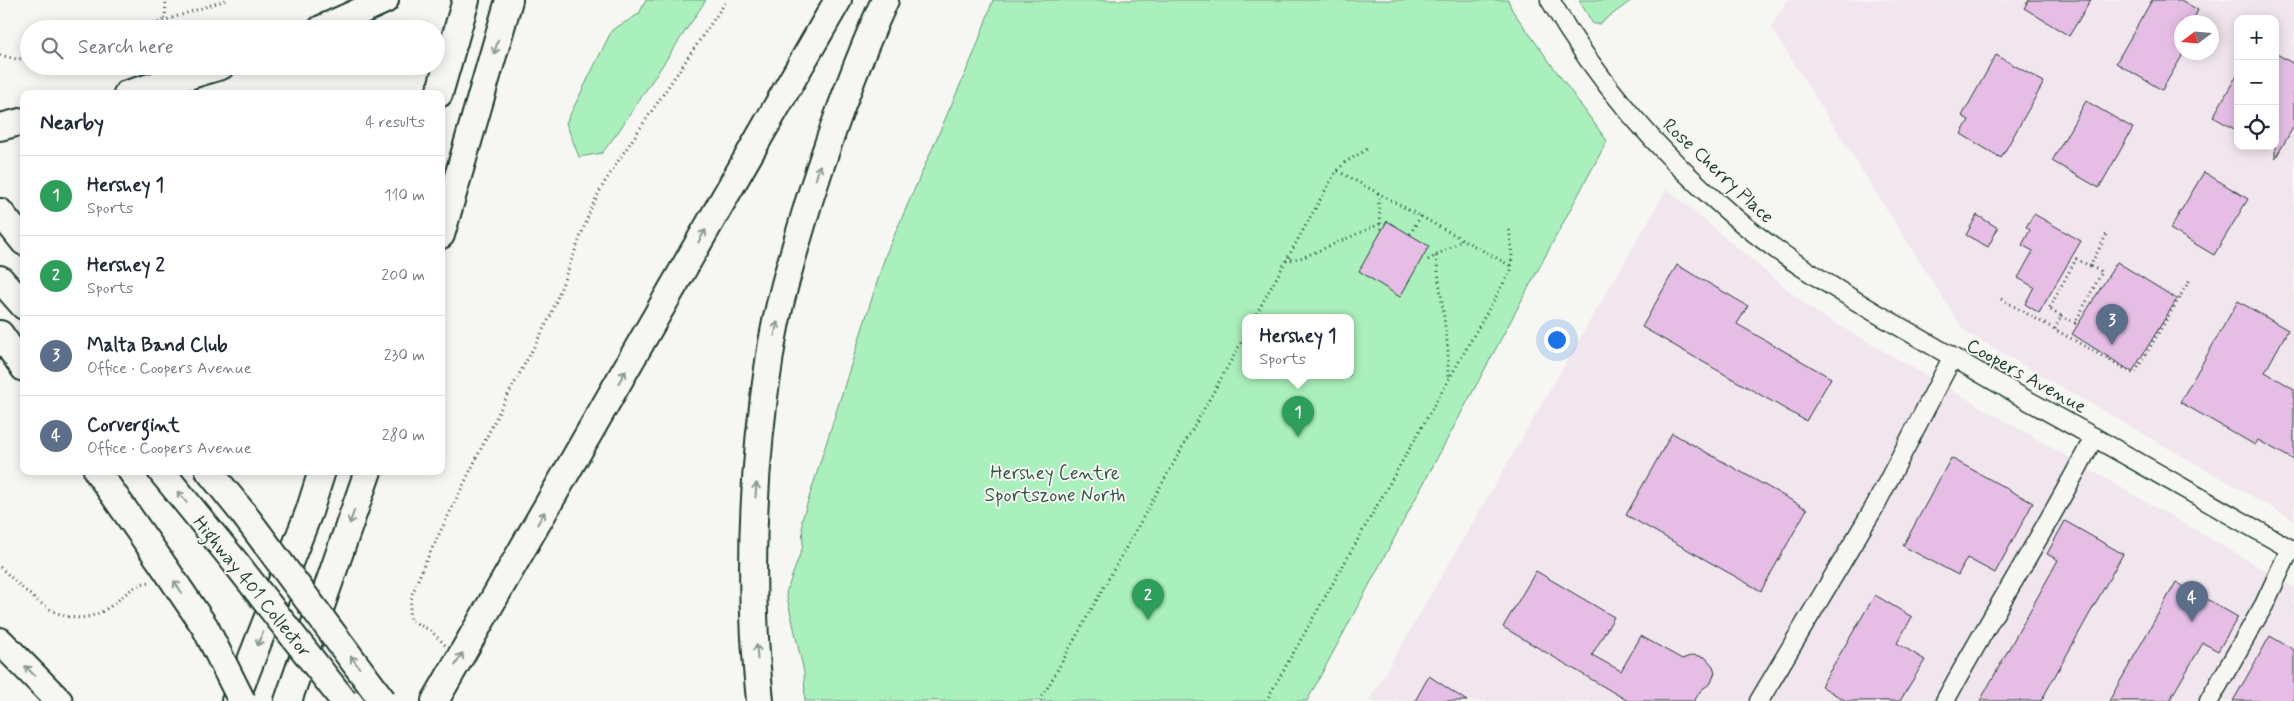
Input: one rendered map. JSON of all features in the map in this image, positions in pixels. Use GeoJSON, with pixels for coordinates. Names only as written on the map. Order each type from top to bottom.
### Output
{"type":"FeatureCollection","features":[{"type":"Feature","properties":{"kind":"highway"},"geometry":{"type":"LineString","coordinates":[[341,20],[385,0]]}},
{"type":"Feature","properties":{"kind":"highway"},"geometry":{"type":"LineString","coordinates":[[445,73],[466,0]]}},
{"type":"Feature","properties":{"kind":"highway"},"geometry":{"type":"LineString","coordinates":[[445,221],[510,0]]}},
{"type":"Feature","properties":{"kind":"highway"},"geometry":{"type":"LineString","coordinates":[[435,701],[838,0]]}},
{"type":"Feature","properties":{"kind":"highway"},"geometry":{"type":"LineString","coordinates":[[760,701],[754,614],[754,524],[759,441],[770,354],[789,267],[826,150],[870,32],[885,0]]}},
{"type":"Feature","properties":{"kind":"highway"},"geometry":{"type":"LineString","coordinates":[[140,90],[191,75]]}},
{"type":"Feature","properties":{"kind":"highway"},"geometry":{"type":"LineString","coordinates":[[440,90],[444,75]]}},
{"type":"Feature","properties":{"kind":"highway"},"geometry":{"type":"LineString","coordinates":[[0,126],[20,122]]}},
{"type":"Feature","properties":{"kind":"highway"},"geometry":{"type":"LineString","coordinates":[[0,212],[20,237]]}},
{"type":"Feature","properties":{"kind":"highway"},"geometry":{"type":"LineString","coordinates":[[0,279],[20,302]]}},
{"type":"Feature","properties":{"kind":"highway"},"geometry":{"type":"LineString","coordinates":[[0,334],[20,362]]}},
{"type":"Feature","properties":{"kind":"highway"},"geometry":{"type":"LineString","coordinates":[[100,475],[205,628],[242,701]]}},
{"type":"Feature","properties":{"kind":"highway","name":"Highway 401 Collector"},"geometry":{"type":"LineString","coordinates":[[164,475],[344,701]]}},
{"type":"Feature","properties":{"kind":"highway"},"geometry":{"type":"LineString","coordinates":[[211,475],[243,514],[383,701]]}},
{"type":"Feature","properties":{"kind":"highway"},"geometry":{"type":"LineString","coordinates":[[235,701],[309,512],[321,475]]}},
{"type":"Feature","properties":{"kind":"highway"},"geometry":{"type":"LineString","coordinates":[[288,701],[367,475]]}},
{"type":"Feature","properties":{"kind":"highway"},"geometry":{"type":"LineString","coordinates":[[0,641],[59,701]]}},
{"type":"Feature","properties":{"kind":"street","name":"Rose Cherry Place"},"geometry":{"type":"LineString","coordinates":[[1550,0],[1609,87],[1644,129],[1680,168],[1732,216],[1771,246],[1827,284],[1952,358]]}},
{"type":"Feature","properties":{"kind":"street","name":"Coopers Avenue"},"geometry":{"type":"LineString","coordinates":[[1759,701],[1874,508],[1952,358],[2292,550]]}},
{"type":"Feature","properties":{"kind":"street"},"geometry":{"type":"LineString","coordinates":[[1945,701],[2067,490],[2094,437]]}},
{"type":"Feature","properties":{"kind":"street"},"geometry":{"type":"LineString","coordinates":[[2209,701],[2264,605],[2292,550]]}},
{"type":"Feature","properties":{"kind":"path"},"geometry":{"type":"LineString","coordinates":[[166,0],[165,19],[226,0]]}},
{"type":"Feature","properties":{"kind":"path"},"geometry":{"type":"LineString","coordinates":[[458,661],[430,630],[411,621],[409,607],[412,594],[475,460],[550,317],[600,192],[622,155],[728,0]]}},
{"type":"Feature","properties":{"kind":"path"},"geometry":{"type":"LineString","coordinates":[[0,55],[20,59]]}},
{"type":"Feature","properties":{"kind":"path"},"geometry":{"type":"LineString","coordinates":[[1256,314],[1338,171],[1344,163],[1369,148]]}},
{"type":"Feature","properties":{"kind":"path"},"geometry":{"type":"LineString","coordinates":[[1338,171],[1511,266]]}},
{"type":"Feature","properties":{"kind":"path"},"geometry":{"type":"LineString","coordinates":[[1378,193],[1380,232]]}},
{"type":"Feature","properties":{"kind":"path"},"geometry":{"type":"LineString","coordinates":[[1410,234],[1421,216]]}},
{"type":"Feature","properties":{"kind":"path"},"geometry":{"type":"LineString","coordinates":[[1286,261],[1304,257],[1380,224]]}},
{"type":"Feature","properties":{"kind":"path"},"geometry":{"type":"LineString","coordinates":[[1266,701],[1511,266],[1512,257],[1508,226]]}},
{"type":"Feature","properties":{"kind":"path"},"geometry":{"type":"LineString","coordinates":[[2090,266],[2108,232]]}},
{"type":"Feature","properties":{"kind":"path"},"geometry":{"type":"LineString","coordinates":[[1428,260],[1464,240]]}},
{"type":"Feature","properties":{"kind":"path"},"geometry":{"type":"LineString","coordinates":[[1436,256],[1448,349],[1448,380]]}},
{"type":"Feature","properties":{"kind":"path"},"geometry":{"type":"LineString","coordinates":[[2076,259],[2102,272],[2075,323],[2061,316],[2049,309],[2076,259]]}},
{"type":"Feature","properties":{"kind":"path"},"geometry":{"type":"LineString","coordinates":[[2001,299],[2134,374],[2191,278]]}},
{"type":"Feature","properties":{"kind":"path"},"geometry":{"type":"LineString","coordinates":[[2055,329],[2061,316]]}},
{"type":"Feature","properties":{"kind":"path"},"geometry":{"type":"LineString","coordinates":[[1040,701],[1242,341]]}},
{"type":"Feature","properties":{"kind":"path"},"geometry":{"type":"LineString","coordinates":[[0,567],[46,607],[58,614],[76,619],[93,617],[102,613],[139,584],[174,581]]}},
{"type":"Feature","properties":{"kind":"shaded area"},"geometry":{"type":"Polygon","coordinates":[[[1787,0],[2294,0],[2294,520],[1964,331],[1771,27],[1787,0]]]}},
{"type":"Feature","properties":{"kind":"shaded area"},"geometry":{"type":"Polygon","coordinates":[[[1667,189],[1812,310],[2294,587],[2294,701],[1369,701],[1667,189]]]}},
{"type":"Feature","properties":{"kind":"green space"},"geometry":{"type":"Polygon","coordinates":[[[646,0],[706,0],[602,153],[579,157],[566,123],[612,30],[639,14],[646,0]]]}},
{"type":"Feature","properties":{"kind":"green space","name":"Hershey Centre Sportszone North"},"geometry":{"type":"Polygon","coordinates":[[[993,0],[1508,0],[1512,10],[1607,141],[1307,701],[805,701],[804,672],[786,593],[803,546],[802,520],[886,254],[975,51],[993,0]]]}},
{"type":"Feature","properties":{"kind":"green space"},"geometry":{"type":"Polygon","coordinates":[[[1579,0],[1632,0],[1599,24],[1593,24],[1579,0]]]}},
{"type":"Feature","properties":{"kind":"building"},"geometry":{"type":"Polygon","coordinates":[[[2029,0],[2091,0],[2069,36],[2024,8],[2029,0]]]}},
{"type":"Feature","properties":{"kind":"building"},"geometry":{"type":"Polygon","coordinates":[[[2152,0],[2181,0],[2198,10],[2196,15],[2174,15],[2174,60],[2180,60],[2162,90],[2116,63],[2152,0]]]}},
{"type":"Feature","properties":{"kind":"building"},"geometry":{"type":"Polygon","coordinates":[[[1996,55],[2044,82],[2001,158],[1961,134],[1969,120],[1962,116],[1996,55]]]}},
{"type":"Feature","properties":{"kind":"building"},"geometry":{"type":"Polygon","coordinates":[[[2279,55],[2294,64],[2294,126],[2275,159],[2275,150],[2279,150],[2279,55]]]}},
{"type":"Feature","properties":{"kind":"building"},"geometry":{"type":"Polygon","coordinates":[[[2234,80],[2234,129],[2213,117],[2234,80]]]}},
{"type":"Feature","properties":{"kind":"building"},"geometry":{"type":"Polygon","coordinates":[[[2086,101],[2133,128],[2099,188],[2052,161],[2086,101]]]}},
{"type":"Feature","properties":{"kind":"building"},"geometry":{"type":"Polygon","coordinates":[[[2204,172],[2248,199],[2214,255],[2170,229],[2204,172]]]}},
{"type":"Feature","properties":{"kind":"building"},"geometry":{"type":"Polygon","coordinates":[[[2034,214],[2081,241],[2039,313],[2025,304],[2034,287],[2018,278],[2033,251],[2022,245],[2030,230],[2026,227],[2034,214]]]}},
{"type":"Feature","properties":{"kind":"building"},"geometry":{"type":"Polygon","coordinates":[[[1977,215],[1998,228],[1988,247],[1966,235],[1977,215]]]}},
{"type":"Feature","properties":{"kind":"building"},"geometry":{"type":"Polygon","coordinates":[[[1387,221],[1429,246],[1400,297],[1359,271],[1387,221]]]}},
{"type":"Feature","properties":{"kind":"building"},"geometry":{"type":"Polygon","coordinates":[[[2117,262],[2177,299],[2132,372],[2072,334],[2117,262]]]}},
{"type":"Feature","properties":{"kind":"building"},"geometry":{"type":"Polygon","coordinates":[[[1677,265],[1748,306],[1737,324],[1831,378],[1806,421],[1642,327],[1677,265]]]}},
{"type":"Feature","properties":{"kind":"building"},"geometry":{"type":"Polygon","coordinates":[[[2238,301],[2288,330],[2265,372],[2294,389],[2294,460],[2258,440],[2255,445],[2180,402],[2238,301]]]}},
{"type":"Feature","properties":{"kind":"building"},"geometry":{"type":"Polygon","coordinates":[[[1672,433],[1807,509],[1761,591],[1626,515],[1672,433]]]}},
{"type":"Feature","properties":{"kind":"building"},"geometry":{"type":"Polygon","coordinates":[[[1951,458],[2033,503],[1995,573],[1967,558],[1958,575],[1903,546],[1951,458]]]}},
{"type":"Feature","properties":{"kind":"building"},"geometry":{"type":"Polygon","coordinates":[[[2065,521],[2123,554],[2041,701],[1980,701],[2058,560],[2047,554],[2065,521]]]}},
{"type":"Feature","properties":{"kind":"building"},"geometry":{"type":"Polygon","coordinates":[[[1536,571],[1614,617],[1592,655],[1621,671],[1641,636],[1682,659],[1693,655],[1705,657],[1713,666],[1715,672],[1711,683],[1701,690],[1694,701],[1628,701],[1503,627],[1536,571]]]}},
{"type":"Feature","properties":{"kind":"building"},"geometry":{"type":"Polygon","coordinates":[[[2176,582],[2238,617],[2218,651],[2203,643],[2169,701],[2109,701],[2176,582]]]}},
{"type":"Feature","properties":{"kind":"building"},"geometry":{"type":"Polygon","coordinates":[[[1875,595],[1912,617],[1897,643],[1925,660],[1900,701],[1846,701],[1821,686],[1875,595]]]}},
{"type":"Feature","properties":{"kind":"building"},"geometry":{"type":"Polygon","coordinates":[[[2270,636],[2294,650],[2294,701],[2233,701],[2270,636]]]}},
{"type":"Feature","properties":{"kind":"building"},"geometry":{"type":"Polygon","coordinates":[[[1429,676],[1467,701],[1415,701],[1429,676]]]}},
{"type":"Feature","properties":{"kind":"place","name":"Malta Band Club"},"geometry":{"type":"Point","coordinates":[2112,345]}},
{"type":"Feature","properties":{"kind":"place","name":"Hershey 1"},"geometry":{"type":"Point","coordinates":[1298,437]}},
{"type":"Feature","properties":{"kind":"place","name":"Hershey 2"},"geometry":{"type":"Point","coordinates":[1148,620]}},
{"type":"Feature","properties":{"kind":"place","name":"Corvergint"},"geometry":{"type":"Point","coordinates":[2192,622]}}]}
